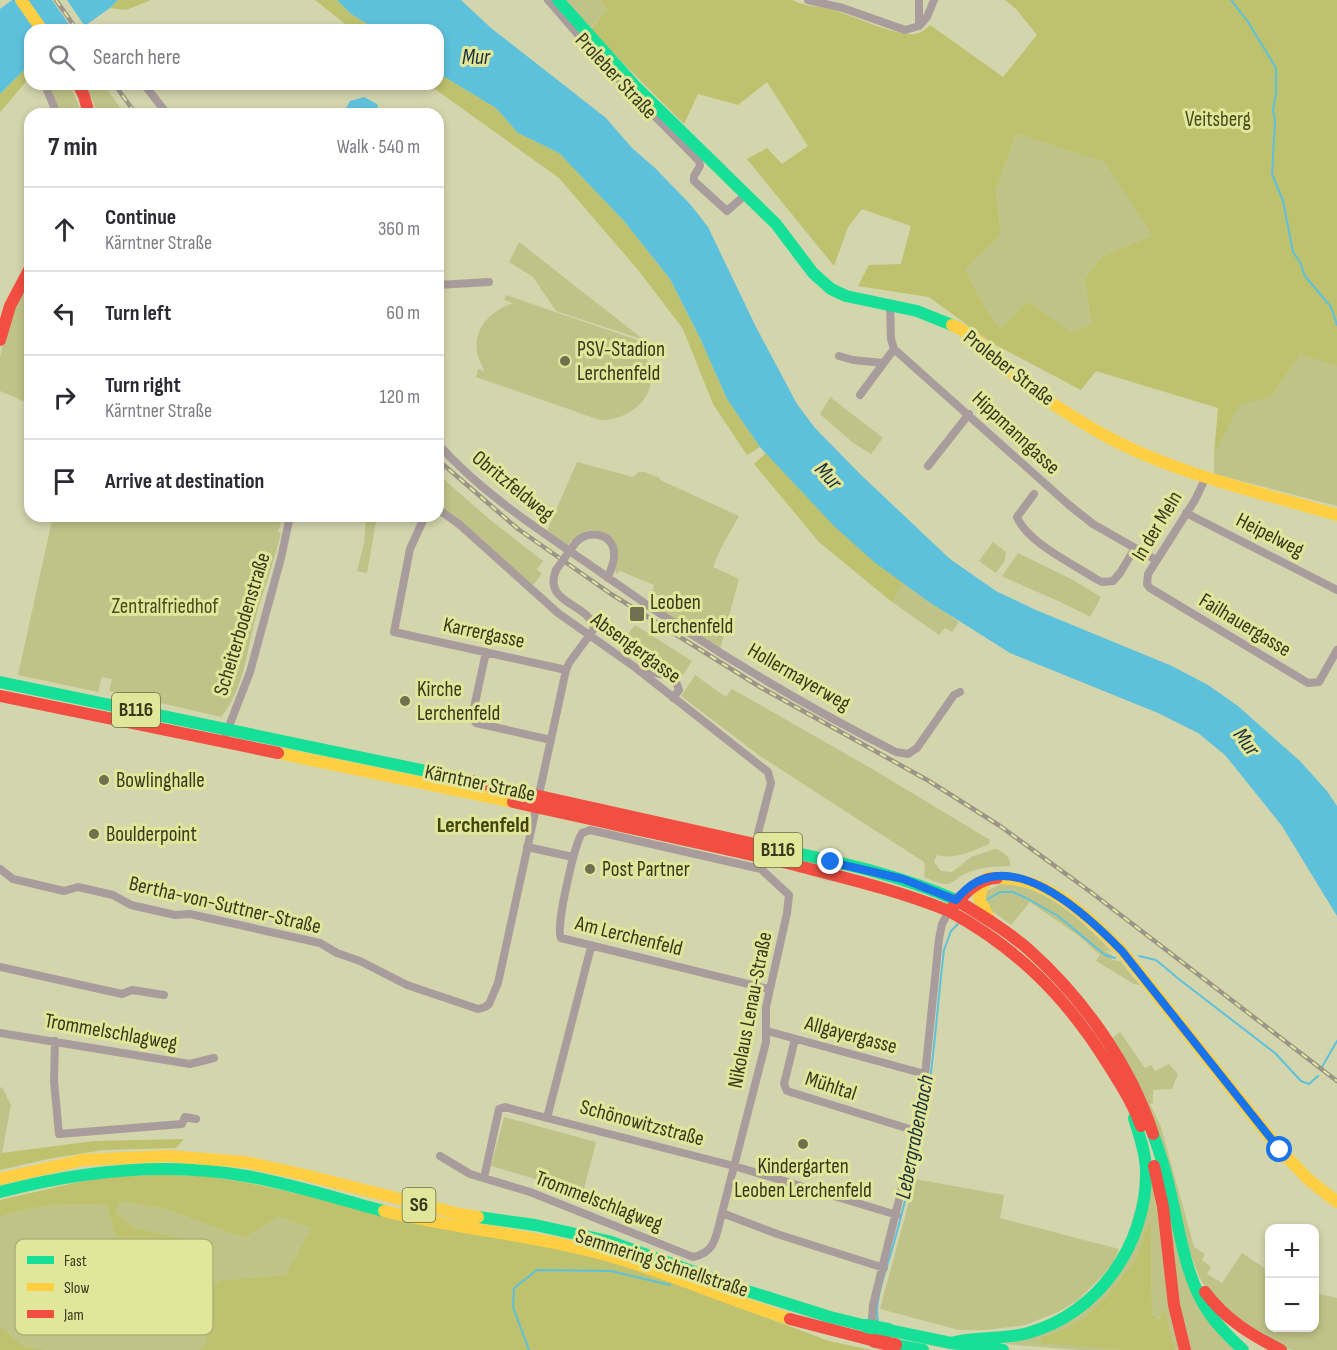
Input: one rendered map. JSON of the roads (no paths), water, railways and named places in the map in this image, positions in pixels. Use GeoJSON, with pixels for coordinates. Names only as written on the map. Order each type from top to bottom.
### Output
{"type":"FeatureCollection","features":[{"type":"Feature","properties":{"kind":"main road"},"geometry":{"type":"LineString","coordinates":[[21,0],[38,24]]}},
{"type":"Feature","properties":{"kind":"main road","name":"Proleber Straße"},"geometry":{"type":"LineString","coordinates":[[558,0],[630,80],[776,224],[825,286],[846,296],[932,316],[959,328],[983,345],[1017,378],[1077,419],[1137,451],[1206,477],[1337,515]]}},
{"type":"Feature","properties":{"kind":"main road"},"geometry":{"type":"LineString","coordinates":[[81,90],[87,108]]}},
{"type":"Feature","properties":{"kind":"main road"},"geometry":{"type":"LineString","coordinates":[[0,340],[10,306],[24,279]]}},
{"type":"Feature","properties":{"kind":"main road","name":"Kärntner Straße"},"geometry":{"type":"LineString","coordinates":[[0,682],[226,735],[539,801]]}},
{"type":"Feature","properties":{"kind":"main road","name":"Kärntner Straße"},"geometry":{"type":"LineString","coordinates":[[0,696],[226,735],[312,744],[882,886],[952,906]]}},
{"type":"Feature","properties":{"kind":"main road"},"geometry":{"type":"LineString","coordinates":[[952,906],[969,887],[989,877],[1015,876],[1069,903],[1100,928],[1122,951],[1280,1150],[1309,1180],[1337,1202]]}},
{"type":"Feature","properties":{"kind":"main road"},"geometry":{"type":"LineString","coordinates":[[989,877],[979,896],[980,905],[987,912],[989,919]]}},
{"type":"Feature","properties":{"kind":"main road"},"geometry":{"type":"LineString","coordinates":[[952,906],[989,919],[1012,936],[1065,987],[1092,1019],[1113,1050],[1133,1084],[1155,1137],[1189,1273],[1203,1306],[1223,1333],[1243,1350]]}},
{"type":"Feature","properties":{"kind":"main road"},"geometry":{"type":"LineString","coordinates":[[952,906],[964,919],[997,941],[1029,967],[1056,993],[1114,1071],[1140,1122],[1149,1146],[1163,1207],[1174,1305],[1185,1350]]}},
{"type":"Feature","properties":{"kind":"main road"},"geometry":{"type":"LineString","coordinates":[[951,1343],[964,1338],[1004,1338],[1052,1324],[1075,1311],[1099,1292],[1117,1271],[1136,1231],[1145,1198],[1146,1171],[1143,1147],[1131,1106]]}},
{"type":"Feature","properties":{"kind":"main road","name":"Semmering Schnellstraße"},"geometry":{"type":"LineString","coordinates":[[0,1179],[83,1160],[127,1156],[168,1156],[245,1162],[459,1214],[535,1225],[608,1241],[744,1290],[830,1317],[951,1343],[1004,1350]]}},
{"type":"Feature","properties":{"kind":"main road","name":"Semmering Schnellstraße"},"geometry":{"type":"LineString","coordinates":[[0,1192],[84,1174],[126,1170],[206,1170],[245,1176],[453,1227],[534,1239],[590,1251],[799,1322],[875,1341],[891,1348],[922,1350]]}},
{"type":"Feature","properties":{"kind":"main road"},"geometry":{"type":"LineString","coordinates":[[1184,1246],[1202,1288],[1217,1308],[1238,1326],[1281,1350]]}},
{"type":"Feature","properties":{"kind":"street","name":"Proleber Straße"},"geometry":{"type":"LineString","coordinates":[[548,0],[605,66],[699,161],[700,166],[694,176],[694,181],[727,211],[745,195]]}},
{"type":"Feature","properties":{"kind":"street"},"geometry":{"type":"LineString","coordinates":[[808,0],[843,8],[905,30],[919,26],[927,17],[934,0]]}},
{"type":"Feature","properties":{"kind":"street"},"geometry":{"type":"LineString","coordinates":[[919,0],[919,26]]}},
{"type":"Feature","properties":{"kind":"street"},"geometry":{"type":"LineString","coordinates":[[48,90],[55,108]]}},
{"type":"Feature","properties":{"kind":"street"},"geometry":{"type":"LineString","coordinates":[[149,90],[162,108]]}},
{"type":"Feature","properties":{"kind":"street"},"geometry":{"type":"LineString","coordinates":[[444,285],[489,282]]}},
{"type":"Feature","properties":{"kind":"street"},"geometry":{"type":"LineString","coordinates":[[860,395],[894,349],[891,339],[890,305]]}},
{"type":"Feature","properties":{"kind":"street","name":"Hippmanngasse"},"geometry":{"type":"LineString","coordinates":[[894,349],[969,414],[1039,488],[1093,524],[1156,560]]}},
{"type":"Feature","properties":{"kind":"street"},"geometry":{"type":"LineString","coordinates":[[839,356],[883,363]]}},
{"type":"Feature","properties":{"kind":"street"},"geometry":{"type":"LineString","coordinates":[[928,466],[969,414]]}},
{"type":"Feature","properties":{"kind":"street","name":"Obritzfeldweg"},"geometry":{"type":"LineString","coordinates":[[444,450],[509,508],[608,578]]}},
{"type":"Feature","properties":{"kind":"street","name":"In der Meln"},"geometry":{"type":"LineString","coordinates":[[1155,592],[1147,581],[1156,560],[1206,477]]}},
{"type":"Feature","properties":{"kind":"street"},"geometry":{"type":"LineString","coordinates":[[1039,488],[1017,517],[1020,525],[1035,539],[1102,582],[1113,581],[1135,548]]}},
{"type":"Feature","properties":{"kind":"street","name":"Absengergasse"},"geometry":{"type":"LineString","coordinates":[[444,513],[558,613],[636,669],[768,772],[771,783],[758,833]]}},
{"type":"Feature","properties":{"kind":"street","name":"Heipelweg"},"geometry":{"type":"LineString","coordinates":[[1186,513],[1337,590]]}},
{"type":"Feature","properties":{"kind":"street","name":"Scheiterbodenstraße"},"geometry":{"type":"LineString","coordinates":[[226,735],[250,672],[289,522]]}},
{"type":"Feature","properties":{"kind":"street","name":"Karrergasse"},"geometry":{"type":"LineString","coordinates":[[422,522],[411,549],[394,632],[566,670]]}},
{"type":"Feature","properties":{"kind":"street"},"geometry":{"type":"LineString","coordinates":[[573,857],[527,847],[539,801],[566,670],[594,629],[591,619],[558,594],[553,580],[556,570],[576,542],[591,534],[600,535],[608,540],[613,548],[614,558],[608,578]]}},
{"type":"Feature","properties":{"kind":"street","name":"Hollermayerweg"},"geometry":{"type":"LineString","coordinates":[[608,578],[746,668],[896,752],[908,754],[917,748],[954,695],[960,692]]}},
{"type":"Feature","properties":{"kind":"street","name":"Failhauergasse"},"geometry":{"type":"LineString","coordinates":[[1155,592],[1308,683],[1319,682],[1337,650]]}},
{"type":"Feature","properties":{"kind":"street"},"geometry":{"type":"LineString","coordinates":[[486,652],[471,717],[473,720],[476,723],[551,740]]}},
{"type":"Feature","properties":{"kind":"street"},"geometry":{"type":"LineString","coordinates":[[636,669],[673,678],[679,690],[673,698]]}},
{"type":"Feature","properties":{"kind":"street","name":"Am Lerchenfeld"},"geometry":{"type":"LineString","coordinates":[[761,868],[590,830],[584,831],[580,835],[573,857],[559,934],[562,939],[591,947],[770,989]]}},
{"type":"Feature","properties":{"kind":"street","name":"Bertha-von-Suttner-Straße"},"geometry":{"type":"LineString","coordinates":[[0,869],[13,879],[64,891],[78,887],[113,895],[131,906],[175,915],[190,914],[320,943],[407,985],[481,1009],[489,1004],[498,983],[527,847]]}},
{"type":"Feature","properties":{"kind":"street","name":"Nikolaus Lenau-Straße"},"geometry":{"type":"LineString","coordinates":[[722,1213],[766,1042],[766,1007],[790,897],[761,868]]}},
{"type":"Feature","properties":{"kind":"street"},"geometry":{"type":"LineString","coordinates":[[891,1348],[872,1318],[873,1305],[884,1268],[916,1131],[925,1074],[939,939],[942,924],[952,906]]}},
{"type":"Feature","properties":{"kind":"street","name":"Schönowitzstraße"},"geometry":{"type":"LineString","coordinates":[[591,947],[547,1118],[734,1166],[897,1215]]}},
{"type":"Feature","properties":{"kind":"street"},"geometry":{"type":"LineString","coordinates":[[0,967],[122,994],[132,990],[164,995]]}},
{"type":"Feature","properties":{"kind":"street","name":"Allgayergasse"},"geometry":{"type":"LineString","coordinates":[[767,1031],[925,1074]]}},
{"type":"Feature","properties":{"kind":"street","name":"Trommelschlagweg"},"geometry":{"type":"LineString","coordinates":[[0,1033],[190,1064],[214,1058]]}},
{"type":"Feature","properties":{"kind":"street","name":"Mühltal"},"geometry":{"type":"LineString","coordinates":[[795,1039],[784,1084],[787,1092],[916,1131]]}},
{"type":"Feature","properties":{"kind":"street"},"geometry":{"type":"LineString","coordinates":[[55,1041],[54,1081],[59,1134],[182,1124],[185,1118],[196,1119]]}},
{"type":"Feature","properties":{"kind":"street"},"geometry":{"type":"LineString","coordinates":[[484,1178],[499,1109],[505,1107],[547,1118]]}},
{"type":"Feature","properties":{"kind":"street","name":"Trommelschlagweg"},"geometry":{"type":"LineString","coordinates":[[440,1156],[470,1174],[530,1192],[693,1257],[705,1254],[713,1245],[722,1213]]}},
{"type":"Feature","properties":{"kind":"street"},"geometry":{"type":"LineString","coordinates":[[722,1213],[777,1234],[884,1268]]}},
{"type":"Feature","properties":{"kind":"water"},"geometry":{"type":"Polygon","coordinates":[[[12,0],[118,0],[87,24],[24,24],[24,70],[0,94],[0,9],[12,0]]]}},
{"type":"Feature","properties":{"kind":"water","name":"Mur"},"geometry":{"type":"Polygon","coordinates":[[[337,0],[461,0],[491,28],[606,118],[632,148],[690,204],[708,227],[756,327],[797,404],[815,428],[950,559],[996,591],[1172,666],[1208,685],[1238,706],[1300,761],[1327,791],[1337,806],[1337,916],[1282,826],[1225,755],[1198,733],[1158,713],[1010,653],[929,602],[874,562],[834,526],[760,447],[727,399],[670,279],[624,221],[559,153],[518,133],[496,108],[444,77],[444,24],[367,24],[351,14],[337,0]]]}},
{"type":"Feature","properties":{"kind":"water"},"geometry":{"type":"Polygon","coordinates":[[[364,97],[377,104],[378,108],[346,108],[350,101],[364,97]]]}},
{"type":"Feature","properties":{"kind":"waterway"},"geometry":{"type":"LineString","coordinates":[[1231,0],[1248,22],[1276,68],[1272,174],[1283,201],[1293,252],[1305,276],[1331,307],[1337,325]]}},
{"type":"Feature","properties":{"kind":"waterway","name":"Lebergrabenbach"},"geometry":{"type":"LineString","coordinates":[[985,901],[1000,892],[1013,892],[1058,916],[1105,955],[1115,958]]}},
{"type":"Feature","properties":{"kind":"waterway","name":"Lebergrabenbach"},"geometry":{"type":"LineString","coordinates":[[878,1321],[879,1294],[905,1203],[924,1116],[944,950],[951,931],[958,924]]}},
{"type":"Feature","properties":{"kind":"waterway","name":"Lebergrabenbach"},"geometry":{"type":"LineString","coordinates":[[1139,956],[1156,960],[1275,1053],[1301,1081],[1309,1084],[1318,1076]]}},
{"type":"Feature","properties":{"kind":"waterway","name":"Lebergrabenbach"},"geometry":{"type":"LineString","coordinates":[[1322,1067],[1337,1041]]}},
{"type":"Feature","properties":{"kind":"waterway"},"geometry":{"type":"LineString","coordinates":[[529,1350],[513,1307],[514,1288],[537,1270],[611,1271],[670,1285]]}},
{"type":"Feature","properties":{"kind":"railway"},"geometry":{"type":"LineString","coordinates":[[56,0],[73,24]]}},
{"type":"Feature","properties":{"kind":"railway"},"geometry":{"type":"LineString","coordinates":[[118,90],[132,108]]}},
{"type":"Feature","properties":{"kind":"railway"},"geometry":{"type":"LineString","coordinates":[[444,465],[518,529],[611,594],[760,687],[929,781],[1000,826],[1092,893],[1337,1081]]}},
{"type":"Feature","properties":{"kind":"place","name":"PSV-Stadion Lerchenfeld"},"geometry":{"type":"Point","coordinates":[565,361]}},
{"type":"Feature","properties":{"kind":"place","name":"Leoben Lerchenfeld"},"geometry":{"type":"Point","coordinates":[637,614]}},
{"type":"Feature","properties":{"kind":"place","name":"Kirche Lerchenfeld"},"geometry":{"type":"Point","coordinates":[405,701]}},
{"type":"Feature","properties":{"kind":"place","name":"Bowlinghalle"},"geometry":{"type":"Point","coordinates":[104,780]}},
{"type":"Feature","properties":{"kind":"place","name":"Boulderpoint"},"geometry":{"type":"Point","coordinates":[94,834]}},
{"type":"Feature","properties":{"kind":"place","name":"Post Partner"},"geometry":{"type":"Point","coordinates":[590,869]}},
{"type":"Feature","properties":{"kind":"place","name":"Kindergarten Leoben Lerchenfeld"},"geometry":{"type":"Point","coordinates":[803,1144]}},
{"type":"Feature","properties":{"kind":"district","name":"Lerchenfeld"},"geometry":{"type":"Point","coordinates":[483,825]}},
{"type":"Feature","properties":{"kind":"park label","name":"Veitsberg"},"geometry":{"type":"Point","coordinates":[1218,119]}},
{"type":"Feature","properties":{"kind":"park label","name":"Zentralfriedhof"},"geometry":{"type":"Point","coordinates":[165,606]}}]}
